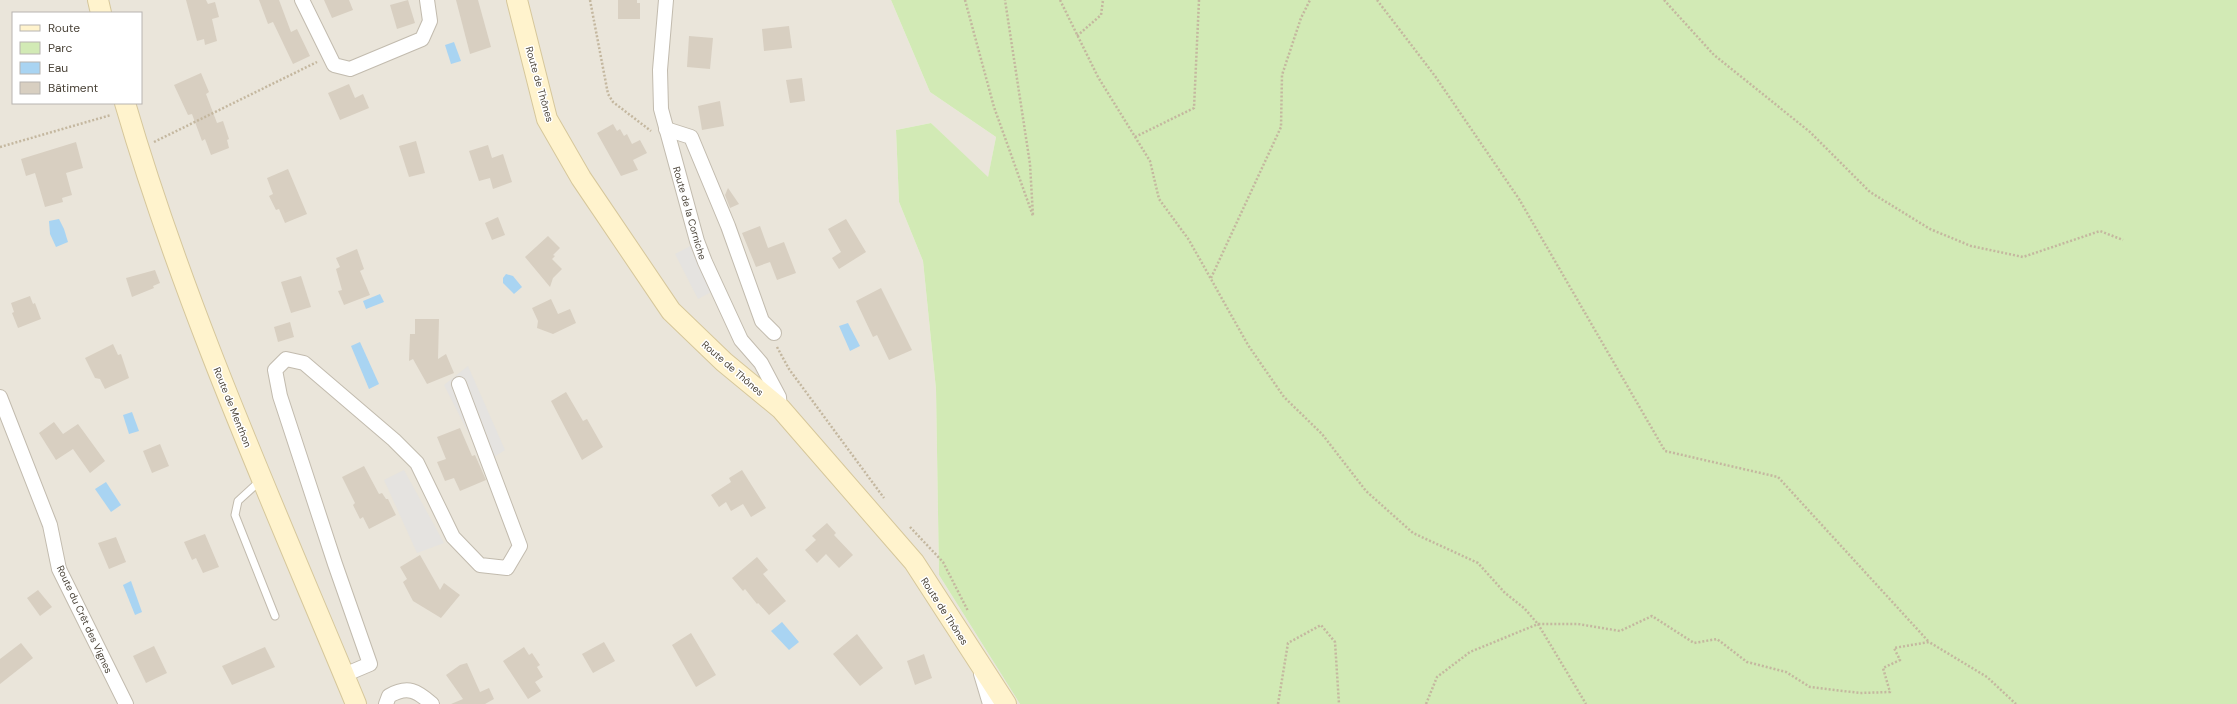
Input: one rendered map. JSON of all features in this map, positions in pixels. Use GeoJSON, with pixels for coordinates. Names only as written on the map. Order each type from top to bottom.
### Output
{"type":"FeatureCollection","features":[{"type":"Feature","properties":{"kind":"main road"},"geometry":{"type":"LineString","coordinates":[[98,0],[101,12]]}},
{"type":"Feature","properties":{"kind":"main road","name":"Route de Thônes"},"geometry":{"type":"LineString","coordinates":[[517,0],[547,119],[581,178],[671,311],[724,362],[780,409],[914,562],[1006,704]]}},
{"type":"Feature","properties":{"kind":"main road","name":"Route de Menthon"},"geometry":{"type":"LineString","coordinates":[[127,107],[180,269],[262,479],[356,704]]}},
{"type":"Feature","properties":{"kind":"street"},"geometry":{"type":"LineString","coordinates":[[302,0],[334,64],[350,69],[422,39],[430,21],[427,0]]}},
{"type":"Feature","properties":{"kind":"street","name":"Route de la Corniche"},"geometry":{"type":"LineString","coordinates":[[666,0],[660,70],[661,109],[668,136],[704,262],[741,340],[761,363],[775,390],[780,409]]}},
{"type":"Feature","properties":{"kind":"street"},"geometry":{"type":"LineString","coordinates":[[668,136],[691,137],[728,226],[762,321],[774,333]]}},
{"type":"Feature","properties":{"kind":"street"},"geometry":{"type":"LineString","coordinates":[[344,676],[370,664],[335,564],[280,396],[275,370],[286,360],[304,364],[394,440],[417,463],[453,537],[480,565],[507,568],[520,546],[459,384]]}},
{"type":"Feature","properties":{"kind":"street","name":"Route du Crêt des Vignes"},"geometry":{"type":"LineString","coordinates":[[0,397],[50,525],[58,568],[126,704]]}},
{"type":"Feature","properties":{"kind":"street"},"geometry":{"type":"LineString","coordinates":[[978,661],[990,704]]}},
{"type":"Feature","properties":{"kind":"street"},"geometry":{"type":"LineString","coordinates":[[386,704],[389,696],[399,690],[418,692],[432,704]]}},
{"type":"Feature","properties":{"kind":"lane"},"geometry":{"type":"LineString","coordinates":[[262,479],[238,501],[235,515],[275,616]]}},
{"type":"Feature","properties":{"kind":"path"},"geometry":{"type":"LineString","coordinates":[[590,0],[608,94],[613,102],[629,116],[668,136]]}},
{"type":"Feature","properties":{"kind":"path"},"geometry":{"type":"LineString","coordinates":[[965,0],[994,107],[1033,216],[1030,164],[1005,0]]}},
{"type":"Feature","properties":{"kind":"path"},"geometry":{"type":"LineString","coordinates":[[1060,0],[1077,36],[1108,94],[1150,161],[1159,199],[1189,240],[1248,345],[1284,397],[1322,434],[1366,491],[1413,533],[1478,563],[1505,593],[1524,608],[1538,624],[1586,704]]}},
{"type":"Feature","properties":{"kind":"path"},"geometry":{"type":"LineString","coordinates":[[1077,36],[1101,15],[1103,0]]}},
{"type":"Feature","properties":{"kind":"path"},"geometry":{"type":"LineString","coordinates":[[1135,137],[1194,108],[1199,0]]}},
{"type":"Feature","properties":{"kind":"path"},"geometry":{"type":"LineString","coordinates":[[1211,278],[1280,127],[1282,75],[1301,18],[1310,0]]}},
{"type":"Feature","properties":{"kind":"path"},"geometry":{"type":"LineString","coordinates":[[1377,0],[1436,76],[1519,199],[1665,451],[1778,476],[1929,642],[1987,677],[2016,704]]}},
{"type":"Feature","properties":{"kind":"path"},"geometry":{"type":"LineString","coordinates":[[1664,0],[1714,56],[1810,132],[1870,192],[1930,229],[1971,246],[2023,257],[2100,231],[2123,240]]}},
{"type":"Feature","properties":{"kind":"path"},"geometry":{"type":"LineString","coordinates":[[140,149],[330,56]]}},
{"type":"Feature","properties":{"kind":"path"},"geometry":{"type":"LineString","coordinates":[[0,147],[127,107]]}},
{"type":"Feature","properties":{"kind":"path"},"geometry":{"type":"LineString","coordinates":[[1426,704],[1437,677],[1470,652],[1538,624],[1578,624],[1620,631],[1652,616],[1694,643],[1717,639],[1747,662],[1786,672],[1810,687],[1860,693],[1890,692],[1883,668],[1900,660],[1894,648],[1929,642]]}},
{"type":"Feature","properties":{"kind":"path"},"geometry":{"type":"LineString","coordinates":[[1278,704],[1288,643],[1321,626],[1335,642],[1339,704]]}},
{"type":"Feature","properties":{"kind":"shaded area"},"geometry":{"type":"Polygon","coordinates":[[[0,0],[891,0],[930,92],[996,137],[988,178],[931,123],[896,130],[899,202],[923,261],[936,389],[939,575],[1020,704],[0,704],[0,0]]]}},
{"type":"Feature","properties":{"kind":"shaded area"},"geometry":{"type":"Polygon","coordinates":[[[692,245],[713,291],[698,299],[675,254],[692,245]]]}},
{"type":"Feature","properties":{"kind":"shaded area"},"geometry":{"type":"Polygon","coordinates":[[[468,366],[505,450],[494,457],[476,448],[444,385],[468,366]]]}},
{"type":"Feature","properties":{"kind":"shaded area"},"geometry":{"type":"Polygon","coordinates":[[[404,470],[444,543],[417,553],[384,480],[404,470]]]}},
{"type":"Feature","properties":{"kind":"green space"},"geometry":{"type":"Polygon","coordinates":[[[891,0],[2237,0],[2237,704],[1020,704],[939,575],[936,389],[923,261],[899,202],[896,130],[931,123],[988,177],[996,137],[930,92],[891,0]]]}},
{"type":"Feature","properties":{"kind":"water"},"geometry":{"type":"Polygon","coordinates":[[[454,42],[461,61],[451,64],[445,45],[454,42]]]}},
{"type":"Feature","properties":{"kind":"water"},"geometry":{"type":"Polygon","coordinates":[[[59,219],[68,242],[56,247],[50,234],[49,221],[59,219]]]}},
{"type":"Feature","properties":{"kind":"water"},"geometry":{"type":"Polygon","coordinates":[[[506,274],[513,276],[522,287],[514,294],[503,283],[503,278],[506,274]]]}},
{"type":"Feature","properties":{"kind":"water"},"geometry":{"type":"Polygon","coordinates":[[[380,294],[384,302],[366,309],[363,301],[380,294]]]}},
{"type":"Feature","properties":{"kind":"water"},"geometry":{"type":"Polygon","coordinates":[[[848,323],[860,346],[850,351],[839,326],[848,323]]]}},
{"type":"Feature","properties":{"kind":"water"},"geometry":{"type":"Polygon","coordinates":[[[360,342],[379,384],[369,389],[351,346],[360,342]]]}},
{"type":"Feature","properties":{"kind":"water"},"geometry":{"type":"Polygon","coordinates":[[[132,412],[139,431],[129,434],[123,415],[132,412]]]}},
{"type":"Feature","properties":{"kind":"water"},"geometry":{"type":"Polygon","coordinates":[[[106,482],[121,505],[111,512],[95,489],[106,482]]]}},
{"type":"Feature","properties":{"kind":"water"},"geometry":{"type":"Polygon","coordinates":[[[131,581],[142,612],[135,615],[123,585],[131,581]]]}},
{"type":"Feature","properties":{"kind":"water"},"geometry":{"type":"Polygon","coordinates":[[[782,622],[799,642],[789,650],[771,631],[782,622]]]}},
{"type":"Feature","properties":{"kind":"building"},"geometry":{"type":"Polygon","coordinates":[[[186,0],[206,0],[208,4],[215,2],[219,17],[212,19],[217,41],[205,45],[204,39],[197,41],[186,0]]]}},
{"type":"Feature","properties":{"kind":"building"},"geometry":{"type":"Polygon","coordinates":[[[259,0],[279,0],[291,32],[297,29],[310,56],[293,64],[273,22],[268,24],[259,0]]]}},
{"type":"Feature","properties":{"kind":"building"},"geometry":{"type":"Polygon","coordinates":[[[324,0],[349,0],[353,10],[332,18],[324,0]]]}},
{"type":"Feature","properties":{"kind":"building"},"geometry":{"type":"Polygon","coordinates":[[[408,0],[415,23],[397,29],[390,5],[408,0]]]}},
{"type":"Feature","properties":{"kind":"building"},"geometry":{"type":"Polygon","coordinates":[[[456,0],[478,0],[491,47],[470,54],[456,0]]]}},
{"type":"Feature","properties":{"kind":"building"},"geometry":{"type":"Polygon","coordinates":[[[618,0],[637,0],[637,3],[640,3],[640,19],[618,19],[618,0]]]}},
{"type":"Feature","properties":{"kind":"building"},"geometry":{"type":"Polygon","coordinates":[[[789,26],[792,48],[764,51],[762,29],[789,26]]]}},
{"type":"Feature","properties":{"kind":"building"},"geometry":{"type":"Polygon","coordinates":[[[689,36],[713,38],[710,69],[687,67],[689,36]]]}},
{"type":"Feature","properties":{"kind":"building"},"geometry":{"type":"Polygon","coordinates":[[[201,73],[209,92],[206,94],[217,123],[223,121],[229,139],[227,140],[229,148],[211,155],[205,139],[202,141],[192,114],[188,115],[174,85],[201,73]]]}},
{"type":"Feature","properties":{"kind":"building"},"geometry":{"type":"Polygon","coordinates":[[[802,78],[805,101],[790,103],[786,80],[802,78]]]}},
{"type":"Feature","properties":{"kind":"building"},"geometry":{"type":"Polygon","coordinates":[[[349,84],[355,98],[363,94],[369,108],[340,120],[328,93],[349,84]]]}},
{"type":"Feature","properties":{"kind":"building"},"geometry":{"type":"Polygon","coordinates":[[[720,101],[724,126],[702,130],[698,106],[720,101]]]}},
{"type":"Feature","properties":{"kind":"building"},"geometry":{"type":"Polygon","coordinates":[[[613,124],[617,131],[620,129],[624,136],[627,134],[632,144],[640,140],[647,153],[633,160],[638,170],[621,176],[597,133],[613,124]]]}},
{"type":"Feature","properties":{"kind":"building"},"geometry":{"type":"Polygon","coordinates":[[[416,141],[425,173],[409,177],[399,146],[416,141]]]}},
{"type":"Feature","properties":{"kind":"building"},"geometry":{"type":"Polygon","coordinates":[[[76,142],[83,168],[66,173],[72,195],[62,198],[63,202],[45,207],[35,173],[26,176],[21,159],[76,142]]]}},
{"type":"Feature","properties":{"kind":"building"},"geometry":{"type":"Polygon","coordinates":[[[488,145],[492,158],[503,154],[512,182],[493,189],[490,178],[479,181],[469,151],[488,145]]]}},
{"type":"Feature","properties":{"kind":"building"},"geometry":{"type":"Polygon","coordinates":[[[288,169],[307,214],[285,223],[279,209],[276,210],[269,196],[273,194],[267,178],[288,169]]]}},
{"type":"Feature","properties":{"kind":"building"},"geometry":{"type":"Polygon","coordinates":[[[728,188],[739,204],[730,208],[725,195],[728,188]]]}},
{"type":"Feature","properties":{"kind":"building"},"geometry":{"type":"Polygon","coordinates":[[[498,217],[505,235],[492,240],[485,223],[498,217]]]}},
{"type":"Feature","properties":{"kind":"building"},"geometry":{"type":"Polygon","coordinates":[[[846,219],[866,252],[839,269],[832,258],[841,252],[828,229],[846,219]]]}},
{"type":"Feature","properties":{"kind":"building"},"geometry":{"type":"Polygon","coordinates":[[[760,226],[768,248],[784,242],[796,273],[777,280],[770,262],[756,267],[742,233],[760,226]]]}},
{"type":"Feature","properties":{"kind":"building"},"geometry":{"type":"Polygon","coordinates":[[[548,236],[560,248],[553,255],[555,256],[552,259],[562,269],[553,278],[550,287],[525,257],[548,236]]]}},
{"type":"Feature","properties":{"kind":"building"},"geometry":{"type":"Polygon","coordinates":[[[357,249],[364,269],[360,271],[370,295],[344,305],[338,291],[342,290],[336,269],[340,267],[336,258],[357,249]]]}},
{"type":"Feature","properties":{"kind":"building"},"geometry":{"type":"Polygon","coordinates":[[[155,270],[160,283],[153,286],[154,288],[132,297],[126,278],[155,270]]]}},
{"type":"Feature","properties":{"kind":"building"},"geometry":{"type":"Polygon","coordinates":[[[301,276],[311,307],[291,313],[281,282],[301,276]]]}},
{"type":"Feature","properties":{"kind":"building"},"geometry":{"type":"Polygon","coordinates":[[[881,288],[912,350],[889,360],[877,335],[873,337],[856,301],[881,288]]]}},
{"type":"Feature","properties":{"kind":"building"},"geometry":{"type":"Polygon","coordinates":[[[30,296],[33,304],[35,303],[41,319],[18,328],[12,313],[14,312],[11,303],[30,296]]]}},
{"type":"Feature","properties":{"kind":"building"},"geometry":{"type":"Polygon","coordinates":[[[551,299],[558,314],[570,309],[576,323],[553,334],[537,328],[538,321],[532,308],[551,299]]]}},
{"type":"Feature","properties":{"kind":"building"},"geometry":{"type":"Polygon","coordinates":[[[415,319],[439,319],[438,359],[446,354],[454,373],[427,384],[413,359],[409,361],[410,334],[415,334],[415,319]]]}},
{"type":"Feature","properties":{"kind":"building"},"geometry":{"type":"Polygon","coordinates":[[[290,322],[294,337],[278,342],[274,327],[290,322]]]}},
{"type":"Feature","properties":{"kind":"building"},"geometry":{"type":"Polygon","coordinates":[[[113,344],[118,355],[121,354],[129,378],[105,389],[100,379],[95,378],[85,358],[113,344]]]}},
{"type":"Feature","properties":{"kind":"building"},"geometry":{"type":"Polygon","coordinates":[[[566,392],[583,421],[587,419],[603,447],[582,460],[551,401],[566,392]]]}},
{"type":"Feature","properties":{"kind":"building"},"geometry":{"type":"Polygon","coordinates":[[[54,422],[63,434],[78,424],[105,461],[90,473],[73,449],[56,460],[39,433],[54,422]]]}},
{"type":"Feature","properties":{"kind":"building"},"geometry":{"type":"Polygon","coordinates":[[[460,428],[472,456],[475,455],[486,480],[460,491],[454,478],[445,481],[437,462],[446,459],[437,437],[460,428]]]}},
{"type":"Feature","properties":{"kind":"building"},"geometry":{"type":"Polygon","coordinates":[[[160,444],[169,466],[152,473],[143,451],[160,444]]]}},
{"type":"Feature","properties":{"kind":"building"},"geometry":{"type":"Polygon","coordinates":[[[364,466],[379,494],[382,493],[386,499],[388,499],[396,515],[369,529],[363,517],[360,519],[353,505],[355,503],[342,477],[364,466]]]}},
{"type":"Feature","properties":{"kind":"building"},"geometry":{"type":"Polygon","coordinates":[[[742,470],[766,508],[751,517],[743,504],[731,511],[726,502],[719,507],[711,495],[731,482],[729,478],[742,470]]]}},
{"type":"Feature","properties":{"kind":"building"},"geometry":{"type":"Polygon","coordinates":[[[827,523],[836,533],[834,535],[853,555],[839,568],[826,554],[817,563],[805,550],[816,540],[812,536],[827,523]]]}},
{"type":"Feature","properties":{"kind":"building"},"geometry":{"type":"Polygon","coordinates":[[[205,534],[219,567],[203,573],[196,558],[192,560],[184,542],[205,534]]]}},
{"type":"Feature","properties":{"kind":"building"},"geometry":{"type":"Polygon","coordinates":[[[116,537],[126,562],[109,569],[98,543],[116,537]]]}},
{"type":"Feature","properties":{"kind":"building"},"geometry":{"type":"Polygon","coordinates":[[[420,555],[440,590],[444,583],[460,595],[441,618],[413,601],[403,582],[407,579],[400,567],[420,555]]]}},
{"type":"Feature","properties":{"kind":"building"},"geometry":{"type":"Polygon","coordinates":[[[757,557],[768,570],[763,574],[786,601],[769,615],[758,603],[757,604],[745,589],[743,591],[732,578],[757,557]]]}},
{"type":"Feature","properties":{"kind":"building"},"geometry":{"type":"Polygon","coordinates":[[[38,590],[52,607],[40,616],[27,598],[38,590]]]}},
{"type":"Feature","properties":{"kind":"building"},"geometry":{"type":"Polygon","coordinates":[[[691,633],[716,675],[696,687],[672,645],[691,633]]]}},
{"type":"Feature","properties":{"kind":"building"},"geometry":{"type":"Polygon","coordinates":[[[857,634],[883,668],[860,686],[833,654],[857,634]]]}},
{"type":"Feature","properties":{"kind":"building"},"geometry":{"type":"Polygon","coordinates":[[[604,642],[615,661],[593,673],[582,654],[604,642]]]}},
{"type":"Feature","properties":{"kind":"building"},"geometry":{"type":"Polygon","coordinates":[[[21,643],[33,658],[0,684],[0,659],[21,643]]]}},
{"type":"Feature","properties":{"kind":"building"},"geometry":{"type":"Polygon","coordinates":[[[154,646],[167,673],[146,683],[133,656],[154,646]]]}},
{"type":"Feature","properties":{"kind":"building"},"geometry":{"type":"Polygon","coordinates":[[[265,647],[275,667],[232,685],[222,666],[265,647]]]}},
{"type":"Feature","properties":{"kind":"building"},"geometry":{"type":"Polygon","coordinates":[[[524,647],[529,655],[532,653],[540,665],[537,667],[543,677],[535,682],[541,691],[528,699],[503,661],[524,647]]]}},
{"type":"Feature","properties":{"kind":"building"},"geometry":{"type":"Polygon","coordinates":[[[924,654],[932,678],[915,685],[907,661],[924,654]]]}},
{"type":"Feature","properties":{"kind":"building"},"geometry":{"type":"Polygon","coordinates":[[[467,663],[480,692],[489,688],[494,699],[485,704],[451,704],[463,699],[446,675],[460,665],[467,663]]]}}]}
